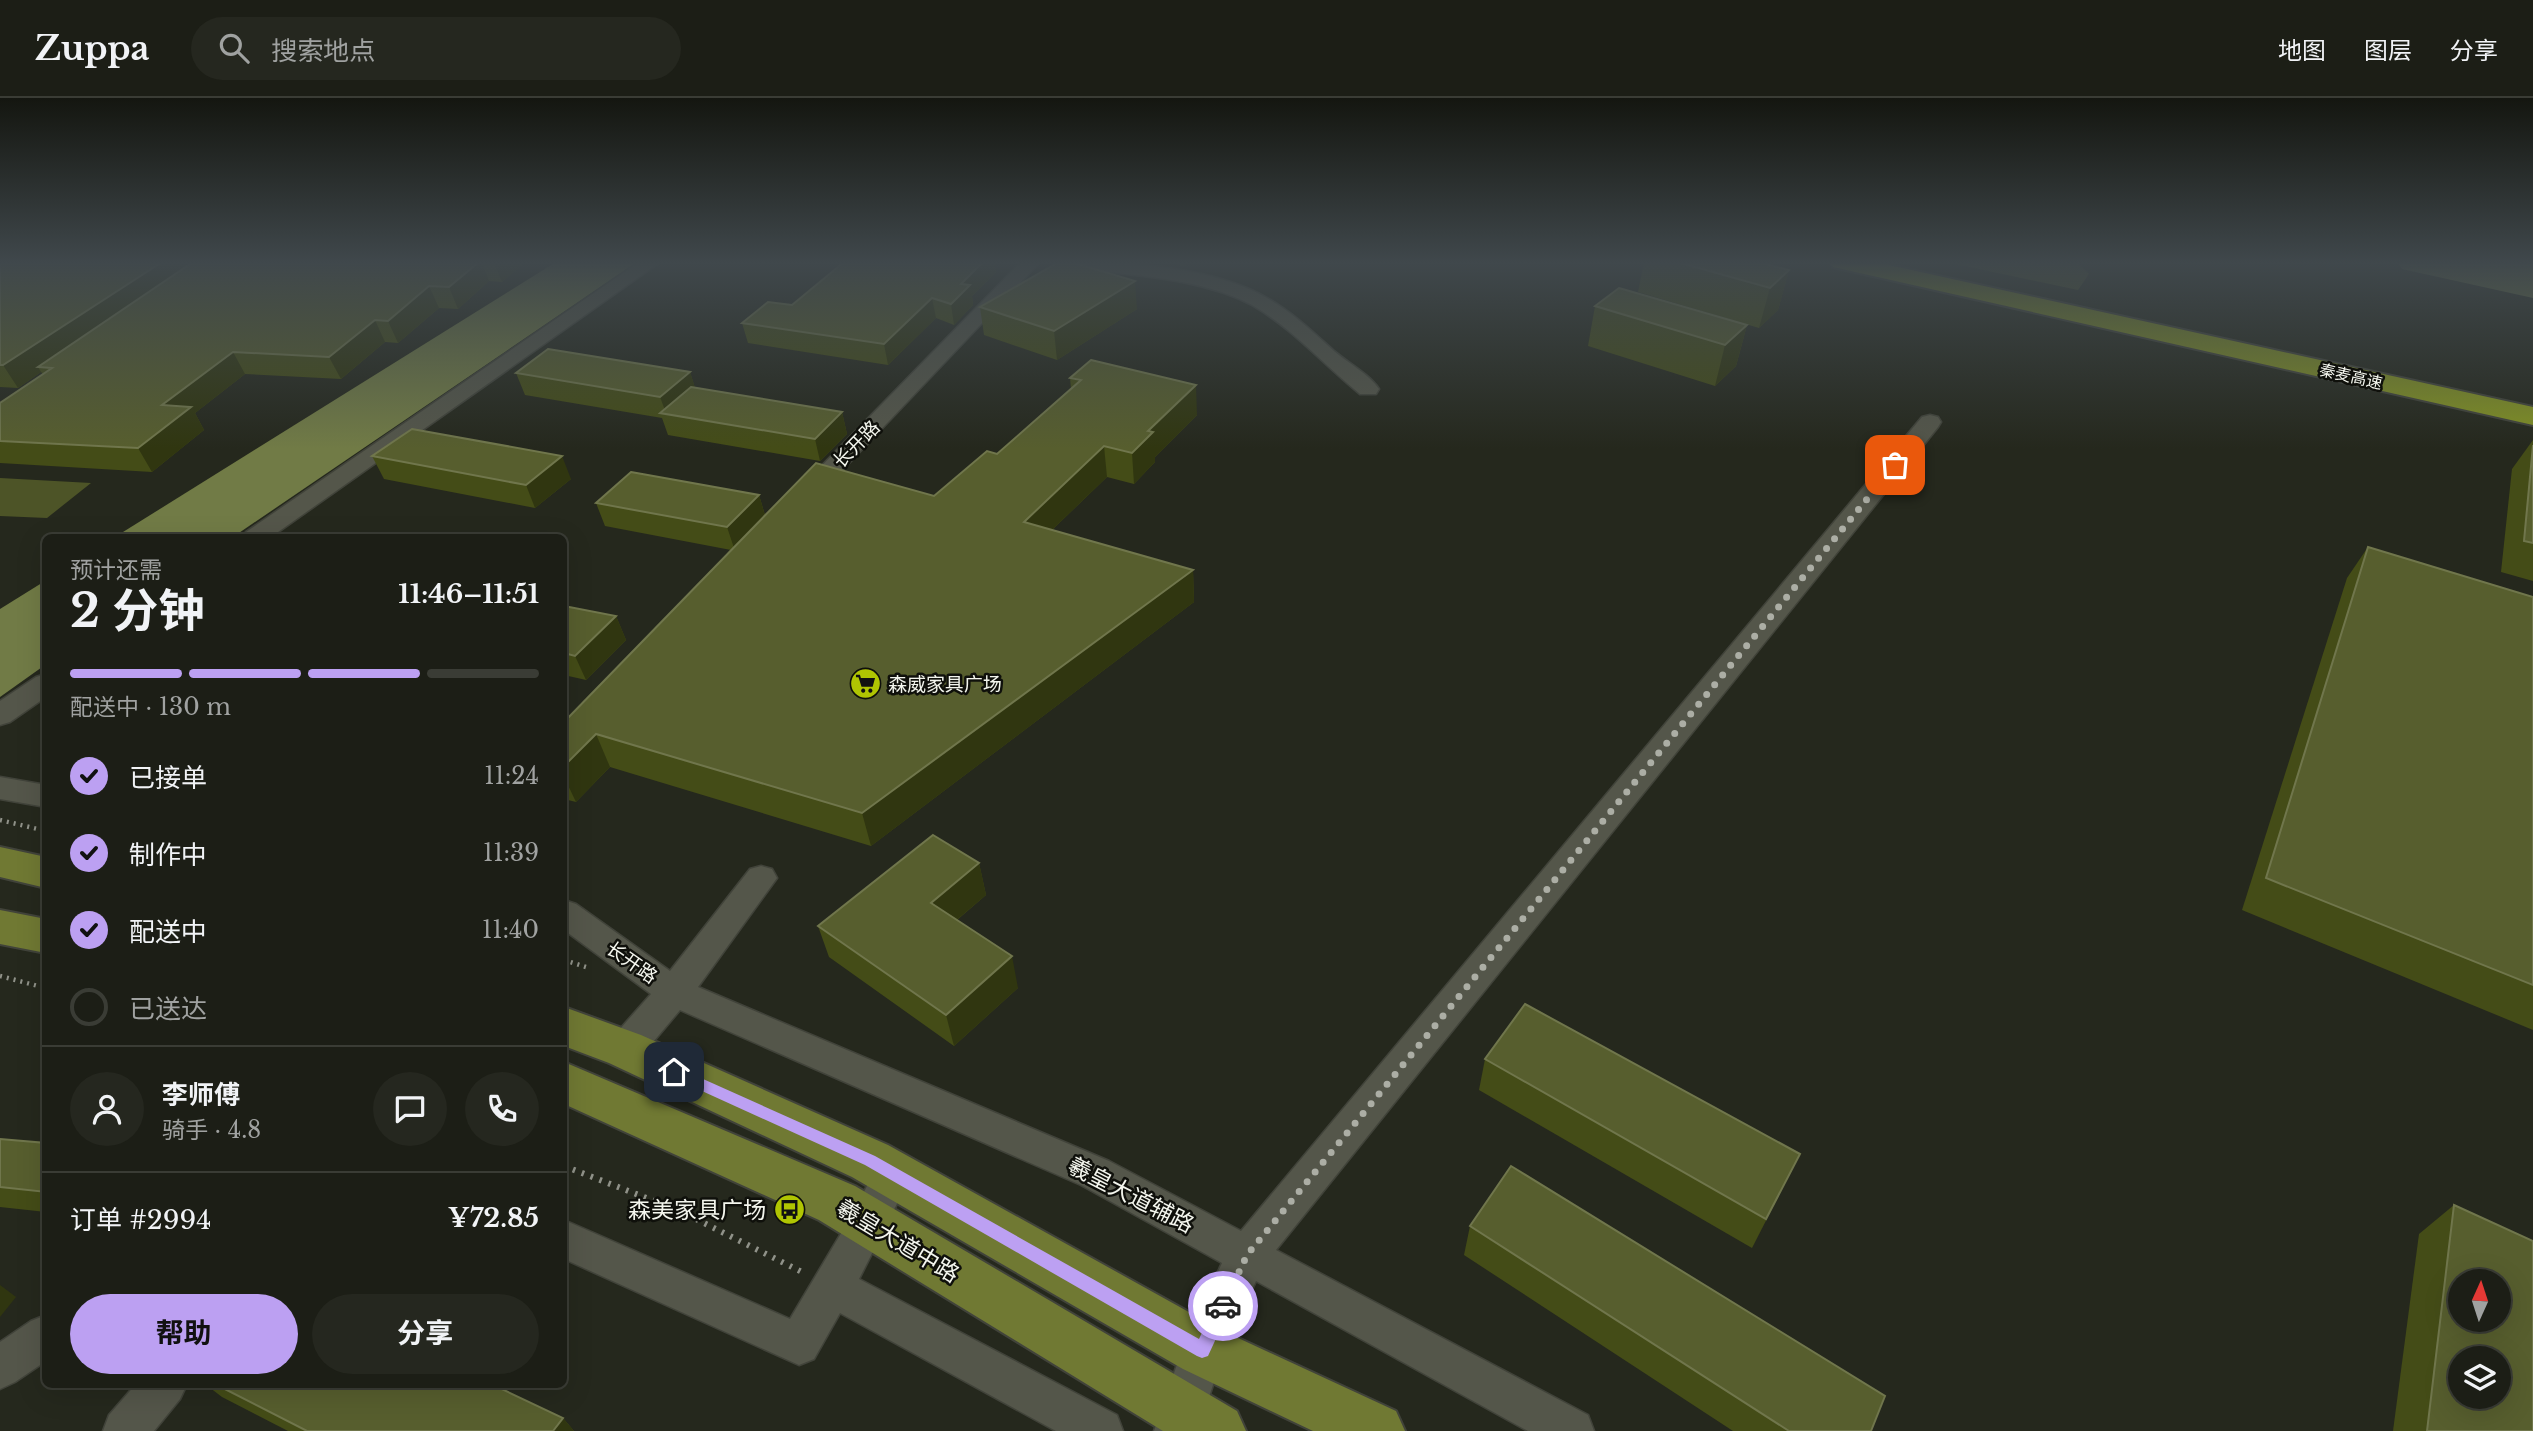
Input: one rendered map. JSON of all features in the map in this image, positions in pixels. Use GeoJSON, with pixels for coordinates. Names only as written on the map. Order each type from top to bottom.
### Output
{"type":"FeatureCollection","features":[{"type":"Feature","properties":{"kind":"highway","name":"秦麦高速"},"geometry":{"type":"LineString","coordinates":[[2121,324],[2533,416]]}},
{"type":"Feature","properties":{"kind":"highway","name":"秦麦高速"},"geometry":{"type":"LineString","coordinates":[[2169,324],[2533,405]]}},
{"type":"Feature","properties":{"kind":"main road"},"geometry":{"type":"LineString","coordinates":[[0,862],[42,872]]}},
{"type":"Feature","properties":{"kind":"main road"},"geometry":{"type":"LineString","coordinates":[[0,927],[42,935]]}},
{"type":"Feature","properties":{"kind":"main road"},"geometry":{"type":"LineString","coordinates":[[567,1027],[625,1049],[870,1161],[1202,1350],[1376,1431]]}},
{"type":"Feature","properties":{"kind":"main road","name":"羲皇大道中路"},"geometry":{"type":"LineString","coordinates":[[567,1083],[836,1203],[1192,1424]]}},
{"type":"Feature","properties":{"kind":"street"},"geometry":{"type":"LineString","coordinates":[[259,534],[561,324]]}},
{"type":"Feature","properties":{"kind":"street","name":"长开路"},"geometry":{"type":"LineString","coordinates":[[792,510],[971,324]]}},
{"type":"Feature","properties":{"kind":"street"},"geometry":{"type":"LineString","coordinates":[[1290,324],[1338,367],[1368,389]]}},
{"type":"Feature","properties":{"kind":"street"},"geometry":{"type":"LineString","coordinates":[[1192,1424],[1202,1350],[1247,1255],[1930,422]]}},
{"type":"Feature","properties":{"kind":"street"},"geometry":{"type":"LineString","coordinates":[[0,715],[42,686]]}},
{"type":"Feature","properties":{"kind":"street"},"geometry":{"type":"LineString","coordinates":[[0,788],[42,795]]}},
{"type":"Feature","properties":{"kind":"street"},"geometry":{"type":"LineString","coordinates":[[674,992],[761,878]]}},
{"type":"Feature","properties":{"kind":"street","name":"长开路"},"geometry":{"type":"LineString","coordinates":[[567,915],[674,992],[625,1049]]}},
{"type":"Feature","properties":{"kind":"street","name":"羲皇大道辅路"},"geometry":{"type":"LineString","coordinates":[[674,992],[1095,1173],[1572,1431]]}},
{"type":"Feature","properties":{"kind":"street"},"geometry":{"type":"LineString","coordinates":[[567,1240],[799,1344],[869,1223],[893,1174]]}},
{"type":"Feature","properties":{"kind":"street"},"geometry":{"type":"LineString","coordinates":[[832,1287],[1101,1431]]}},
{"type":"Feature","properties":{"kind":"street"},"geometry":{"type":"LineString","coordinates":[[0,1367],[42,1339]]}},
{"type":"Feature","properties":{"kind":"street"},"geometry":{"type":"LineString","coordinates":[[125,1431],[162,1388]]}},
{"type":"Feature","properties":{"kind":"path"},"geometry":{"type":"LineString","coordinates":[[0,820],[42,830]]}},
{"type":"Feature","properties":{"kind":"path"},"geometry":{"type":"LineString","coordinates":[[0,976],[42,987]]}},
{"type":"Feature","properties":{"kind":"path"},"geometry":{"type":"LineString","coordinates":[[567,1167],[680,1210],[832,1287]]}},
{"type":"Feature","properties":{"kind":"shaded area"},"geometry":{"type":"Polygon","coordinates":[[[456,324],[546,324],[237,534],[120,534],[456,324]]]}},
{"type":"Feature","properties":{"kind":"shaded area"},"geometry":{"type":"Polygon","coordinates":[[[0,478],[91,483],[47,518],[0,516],[0,478]]]}},
{"type":"Feature","properties":{"kind":"shaded area"},"geometry":{"type":"Polygon","coordinates":[[[42,583],[42,667],[0,697],[0,609],[42,583]]]}},
{"type":"Feature","properties":{"kind":"building"},"geometry":{"type":"Polygon","coordinates":[[[0,324],[66,324],[3,365],[0,365],[0,324]]]}},
{"type":"Feature","properties":{"kind":"building"},"geometry":{"type":"Polygon","coordinates":[[[101,324],[370,324],[329,357],[233,352],[162,405],[191,407],[138,448],[0,441],[0,403],[52,368],[38,367],[101,324]]]}},
{"type":"Feature","properties":{"kind":"building"},"geometry":{"type":"Polygon","coordinates":[[[750,324],[905,324],[884,344],[750,324]]]}},
{"type":"Feature","properties":{"kind":"building"},"geometry":{"type":"Polygon","coordinates":[[[1033,324],[1065,324],[1054,331],[1033,324]]]}},
{"type":"Feature","properties":{"kind":"building"},"geometry":{"type":"Polygon","coordinates":[[[1656,324],[1747,325],[1725,345],[1656,324]]]}},
{"type":"Feature","properties":{"kind":"building"},"geometry":{"type":"Polygon","coordinates":[[[548,349],[690,372],[660,397],[516,373],[548,349]]]}},
{"type":"Feature","properties":{"kind":"building","name":"森威家具广场"},"geometry":{"type":"Polygon","coordinates":[[[1091,360],[1196,385],[1148,431],[1153,432],[1132,453],[1104,446],[1024,522],[1193,570],[862,813],[596,734],[567,763],[567,719],[816,463],[934,496],[987,451],[997,454],[1081,380],[1070,378],[1091,360]]]}},
{"type":"Feature","properties":{"kind":"building"},"geometry":{"type":"Polygon","coordinates":[[[691,387],[842,412],[815,439],[660,413],[691,387]]]}},
{"type":"Feature","properties":{"kind":"building"},"geometry":{"type":"Polygon","coordinates":[[[412,429],[562,456],[526,485],[372,456],[412,429]]]}},
{"type":"Feature","properties":{"kind":"building"},"geometry":{"type":"Polygon","coordinates":[[[2533,445],[2533,543],[2524,541],[2533,445]]]}},
{"type":"Feature","properties":{"kind":"building"},"geometry":{"type":"Polygon","coordinates":[[[631,472],[759,495],[727,527],[596,503],[631,472]]]}},
{"type":"Feature","properties":{"kind":"building"},"geometry":{"type":"Polygon","coordinates":[[[2368,547],[2533,597],[2533,985],[2266,878],[2368,547]]]}},
{"type":"Feature","properties":{"kind":"building"},"geometry":{"type":"Polygon","coordinates":[[[567,607],[616,616],[575,656],[567,654],[567,607]]]}},
{"type":"Feature","properties":{"kind":"building"},"geometry":{"type":"Polygon","coordinates":[[[933,835],[979,863],[931,903],[1012,956],[946,1015],[818,926],[933,835]]]}},
{"type":"Feature","properties":{"kind":"building"},"geometry":{"type":"Polygon","coordinates":[[[1525,1004],[1800,1154],[1766,1219],[1485,1059],[1525,1004]]]}},
{"type":"Feature","properties":{"kind":"building"},"geometry":{"type":"Polygon","coordinates":[[[0,1139],[42,1143],[42,1192],[0,1187],[0,1139]]]}},
{"type":"Feature","properties":{"kind":"building"},"geometry":{"type":"Polygon","coordinates":[[[1511,1166],[1885,1396],[1871,1431],[1789,1431],[1470,1226],[1511,1166]]]}},
{"type":"Feature","properties":{"kind":"building"},"geometry":{"type":"Polygon","coordinates":[[[2454,1205],[2533,1241],[2533,1431],[2427,1431],[2454,1205]]]}},
{"type":"Feature","properties":{"kind":"building"},"geometry":{"type":"Polygon","coordinates":[[[223,1388],[499,1388],[563,1418],[553,1431],[307,1431],[223,1388]]]}},
{"type":"Feature","properties":{"kind":"way so far"},"geometry":{"type":"LineString","coordinates":[[1223,1306],[1247,1255],[1895,465]]}},
{"type":"Feature","properties":{"kind":"place","name":"森威家具广场"},"geometry":{"type":"Point","coordinates":[865,684]}},
{"type":"Feature","properties":{"kind":"place","name":"森美家具广场"},"geometry":{"type":"Point","coordinates":[789,1210]}},
{"type":"Feature","properties":{"kind":"route"},"geometry":{"type":"LineString","coordinates":[[674,1072],[870,1161],[1202,1350],[1223,1306]]}}]}
